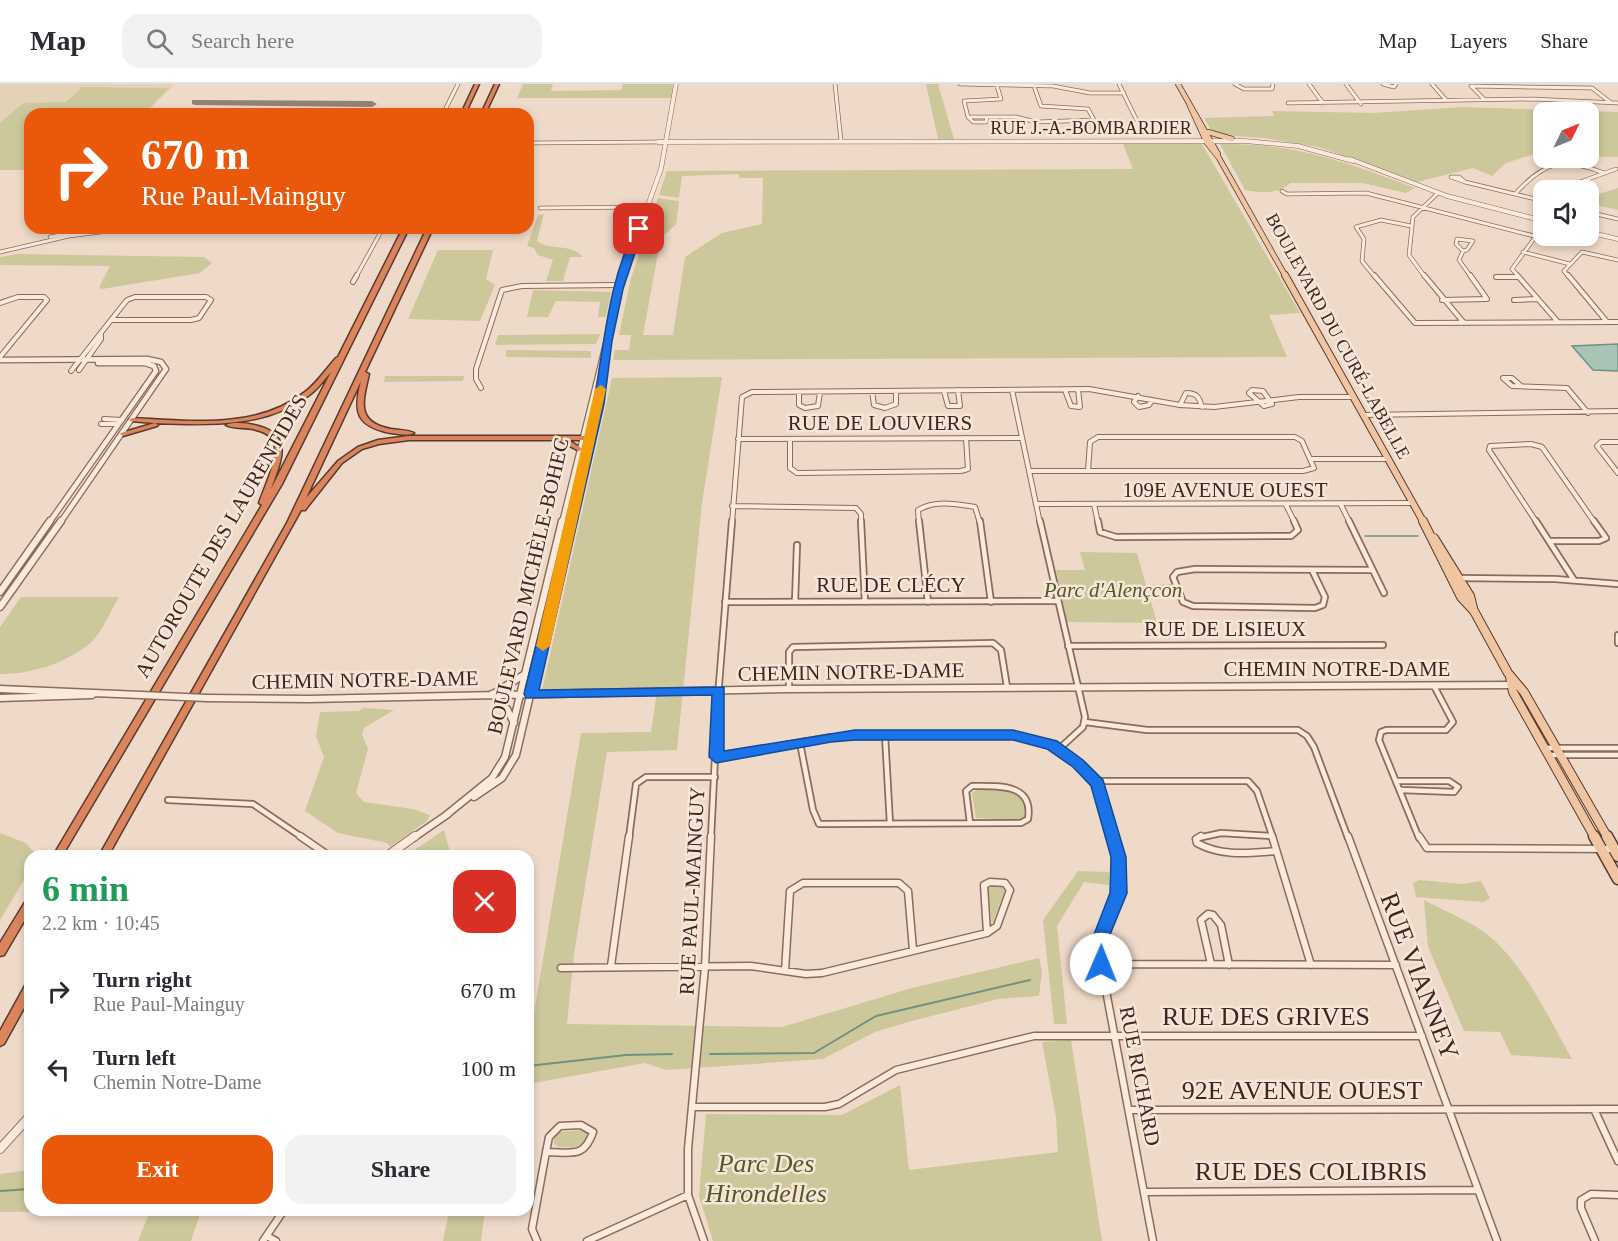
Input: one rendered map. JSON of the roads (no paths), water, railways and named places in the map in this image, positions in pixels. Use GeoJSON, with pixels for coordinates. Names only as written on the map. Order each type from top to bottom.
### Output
{"type":"FeatureCollection","features":[{"type":"Feature","properties":{"kind":"highway"},"geometry":{"type":"LineString","coordinates":[[465,108],[477,84]]}},
{"type":"Feature","properties":{"kind":"highway"},"geometry":{"type":"LineString","coordinates":[[486,108],[497,84]]}},
{"type":"Feature","properties":{"kind":"highway","name":"AUTOROUTE DES LAURENTIDES"},"geometry":{"type":"LineString","coordinates":[[61,850],[295,453],[403,234]]}},
{"type":"Feature","properties":{"kind":"highway"},"geometry":{"type":"LineString","coordinates":[[106,850],[291,523],[427,234]]}},
{"type":"Feature","properties":{"kind":"highway"},"geometry":{"type":"LineString","coordinates":[[131,422],[232,420],[273,412],[308,393],[347,347]]}},
{"type":"Feature","properties":{"kind":"highway"},"geometry":{"type":"LineString","coordinates":[[368,361],[361,409],[367,420],[383,429],[408,433],[591,436]]}},
{"type":"Feature","properties":{"kind":"highway"},"geometry":{"type":"LineString","coordinates":[[131,422],[245,425],[262,429],[275,437],[279,443],[280,455],[257,519]]}},
{"type":"Feature","properties":{"kind":"highway"},"geometry":{"type":"LineString","coordinates":[[123,434],[156,424]]}},
{"type":"Feature","properties":{"kind":"highway"},"geometry":{"type":"LineString","coordinates":[[291,523],[340,462],[374,443],[409,438],[561,439],[583,436]]}},
{"type":"Feature","properties":{"kind":"highway"},"geometry":{"type":"LineString","coordinates":[[561,439],[579,449]]}},
{"type":"Feature","properties":{"kind":"highway"},"geometry":{"type":"LineString","coordinates":[[0,952],[24,912]]}},
{"type":"Feature","properties":{"kind":"highway"},"geometry":{"type":"LineString","coordinates":[[0,1041],[24,998]]}},
{"type":"Feature","properties":{"kind":"main road","name":"BOULEVARD DU CURÉ-LABELLE"},"geometry":{"type":"LineString","coordinates":[[1178,84],[1428,530],[1450,578],[1461,597],[1474,611]]}},
{"type":"Feature","properties":{"kind":"main road","name":"BOULEVARD DU CURÉ-LABELLE"},"geometry":{"type":"LineString","coordinates":[[1190,106],[1207,131],[1209,140]]}},
{"type":"Feature","properties":{"kind":"main road"},"geometry":{"type":"LineString","coordinates":[[1207,131],[1232,139]]}},
{"type":"Feature","properties":{"kind":"main road","name":"BOULEVARD DU CURÉ-LABELLE"},"geometry":{"type":"LineString","coordinates":[[1428,530],[1460,578],[1474,611],[1547,751],[1618,879]]}},
{"type":"Feature","properties":{"kind":"main road","name":"BOULEVARD DU CURÉ-LABELLE"},"geometry":{"type":"LineString","coordinates":[[1514,687],[1558,751],[1616,853]]}},
{"type":"Feature","properties":{"kind":"street"},"geometry":{"type":"LineString","coordinates":[[446,108],[458,84]]}},
{"type":"Feature","properties":{"kind":"street","name":"BOULEVARD MICHÈLE-BOHEC"},"geometry":{"type":"LineString","coordinates":[[445,816],[497,772],[505,757],[619,285],[661,169],[676,84]]}},
{"type":"Feature","properties":{"kind":"street"},"geometry":{"type":"LineString","coordinates":[[835,84],[841,141]]}},
{"type":"Feature","properties":{"kind":"street"},"geometry":{"type":"LineString","coordinates":[[960,84],[1034,86],[1090,93],[1124,93]]}},
{"type":"Feature","properties":{"kind":"street"},"geometry":{"type":"LineString","coordinates":[[1072,89],[1077,84]]}},
{"type":"Feature","properties":{"kind":"street"},"geometry":{"type":"LineString","coordinates":[[1119,84],[1136,118]]}},
{"type":"Feature","properties":{"kind":"street"},"geometry":{"type":"LineString","coordinates":[[1235,84],[1240,88],[1272,89],[1275,88],[1272,84]]}},
{"type":"Feature","properties":{"kind":"street"},"geometry":{"type":"LineString","coordinates":[[1309,84],[1323,104]]}},
{"type":"Feature","properties":{"kind":"street"},"geometry":{"type":"LineString","coordinates":[[1346,84],[1362,104]]}},
{"type":"Feature","properties":{"kind":"street"},"geometry":{"type":"LineString","coordinates":[[1383,84],[1394,87],[1396,84]]}},
{"type":"Feature","properties":{"kind":"street"},"geometry":{"type":"LineString","coordinates":[[1432,84],[1446,100]]}},
{"type":"Feature","properties":{"kind":"street"},"geometry":{"type":"LineString","coordinates":[[1470,85],[1484,99]]}},
{"type":"Feature","properties":{"kind":"street"},"geometry":{"type":"LineString","coordinates":[[1470,85],[1565,86],[1596,89],[1610,102]]}},
{"type":"Feature","properties":{"kind":"street"},"geometry":{"type":"LineString","coordinates":[[997,86],[1001,99],[964,100],[970,121],[984,122],[988,121],[987,117],[1016,117],[1036,122],[1094,120],[1088,109],[1041,106],[1034,86]]}},
{"type":"Feature","properties":{"kind":"street"},"geometry":{"type":"LineString","coordinates":[[1288,103],[1362,104],[1484,99],[1618,103]]}},
{"type":"Feature","properties":{"kind":"street"},"geometry":{"type":"LineString","coordinates":[[1209,140],[1232,139],[1295,144],[1353,160],[1438,193],[1533,220]]}},
{"type":"Feature","properties":{"kind":"street"},"geometry":{"type":"LineString","coordinates":[[1209,140],[1285,144],[1353,160]]}},
{"type":"Feature","properties":{"kind":"street","name":"RUE J.-A.-BOMBARDIER"},"geometry":{"type":"LineString","coordinates":[[534,143],[1209,140]]}},
{"type":"Feature","properties":{"kind":"street","name":"RUE J.-A.-BOMBARDIER"},"geometry":{"type":"LineString","coordinates":[[666,142],[731,142]]}},
{"type":"Feature","properties":{"kind":"street"},"geometry":{"type":"LineString","coordinates":[[664,151],[684,143]]}},
{"type":"Feature","properties":{"kind":"street"},"geometry":{"type":"LineString","coordinates":[[1515,194],[1533,173],[1561,162],[1579,164],[1604,173]]}},
{"type":"Feature","properties":{"kind":"street"},"geometry":{"type":"LineString","coordinates":[[1585,180],[1617,169]]}},
{"type":"Feature","properties":{"kind":"street"},"geometry":{"type":"LineString","coordinates":[[1465,182],[1533,198]]}},
{"type":"Feature","properties":{"kind":"street"},"geometry":{"type":"LineString","coordinates":[[1298,193],[1364,193],[1533,236]]}},
{"type":"Feature","properties":{"kind":"street"},"geometry":{"type":"LineString","coordinates":[[1438,193],[1413,217],[1409,255],[1443,300],[1464,323]]}},
{"type":"Feature","properties":{"kind":"street"},"geometry":{"type":"LineString","coordinates":[[540,208],[647,207]]}},
{"type":"Feature","properties":{"kind":"street"},"geometry":{"type":"LineString","coordinates":[[1599,215],[1618,219]]}},
{"type":"Feature","properties":{"kind":"street"},"geometry":{"type":"LineString","coordinates":[[1411,226],[1381,220],[1357,225],[1365,244],[1361,256],[1362,261],[1415,323],[1618,322]]}},
{"type":"Feature","properties":{"kind":"street"},"geometry":{"type":"LineString","coordinates":[[0,250],[68,234]]}},
{"type":"Feature","properties":{"kind":"street"},"geometry":{"type":"LineString","coordinates":[[353,282],[380,234]]}},
{"type":"Feature","properties":{"kind":"street"},"geometry":{"type":"LineString","coordinates":[[1599,235],[1618,239]]}},
{"type":"Feature","properties":{"kind":"street"},"geometry":{"type":"LineString","coordinates":[[1533,237],[1512,269],[1558,322]]}},
{"type":"Feature","properties":{"kind":"street"},"geometry":{"type":"LineString","coordinates":[[1443,300],[1487,299],[1460,263],[1463,251],[1467,250],[1473,242],[1457,239],[1456,244],[1463,251]]}},
{"type":"Feature","properties":{"kind":"street"},"geometry":{"type":"LineString","coordinates":[[1523,252],[1570,264]]}},
{"type":"Feature","properties":{"kind":"street"},"geometry":{"type":"LineString","coordinates":[[1607,322],[1564,274],[1582,252],[1618,260]]}},
{"type":"Feature","properties":{"kind":"street"},"geometry":{"type":"LineString","coordinates":[[1496,277],[1518,277]]}},
{"type":"Feature","properties":{"kind":"street"},"geometry":{"type":"LineString","coordinates":[[481,388],[476,379],[476,369],[502,290],[522,286],[619,285]]}},
{"type":"Feature","properties":{"kind":"street"},"geometry":{"type":"LineString","coordinates":[[0,303],[18,297],[44,297],[47,300],[0,360]]}},
{"type":"Feature","properties":{"kind":"street"},"geometry":{"type":"LineString","coordinates":[[80,370],[82,361],[111,320],[127,300],[135,297],[206,297],[211,300],[199,318],[191,320],[111,320]]}},
{"type":"Feature","properties":{"kind":"street"},"geometry":{"type":"LineString","coordinates":[[1514,300],[1537,299]]}},
{"type":"Feature","properties":{"kind":"street"},"geometry":{"type":"LineString","coordinates":[[71,370],[101,339],[101,334]]}},
{"type":"Feature","properties":{"kind":"street","name":"BOULEVARD MICHÈLE-BOHEC"},"geometry":{"type":"LineString","coordinates":[[396,850],[497,783],[510,769],[516,755],[599,404],[606,341]]}},
{"type":"Feature","properties":{"kind":"street"},"geometry":{"type":"LineString","coordinates":[[0,607],[164,374],[165,365],[149,359],[82,361]]}},
{"type":"Feature","properties":{"kind":"street"},"geometry":{"type":"LineString","coordinates":[[0,360],[145,363],[154,367],[154,374],[0,592]]}},
{"type":"Feature","properties":{"kind":"street"},"geometry":{"type":"LineString","coordinates":[[1521,386],[1512,378],[1503,378],[1508,385],[1521,386],[1566,387],[1588,413]]}},
{"type":"Feature","properties":{"kind":"street"},"geometry":{"type":"LineString","coordinates":[[820,392],[818,406],[805,408],[799,405],[799,392],[1078,389],[1138,396],[1180,405],[1202,406],[1270,399],[1353,397]]}},
{"type":"Feature","properties":{"kind":"street"},"geometry":{"type":"LineString","coordinates":[[1065,390],[1071,406],[1075,408],[1080,407],[1081,402],[1078,389]]}},
{"type":"Feature","properties":{"kind":"street"},"geometry":{"type":"LineString","coordinates":[[944,391],[948,406],[954,408],[960,406],[958,390]]}},
{"type":"Feature","properties":{"kind":"street"},"geometry":{"type":"LineString","coordinates":[[1012,390],[1085,722],[1059,749]]}},
{"type":"Feature","properties":{"kind":"street"},"geometry":{"type":"LineString","coordinates":[[1260,390],[1270,399],[1272,404],[1269,406],[1258,401],[1249,391],[1260,390]]}},
{"type":"Feature","properties":{"kind":"street"},"geometry":{"type":"LineString","coordinates":[[872,391],[874,405],[885,408],[896,404],[897,391]]}},
{"type":"Feature","properties":{"kind":"street","name":"RUE PAUL-MAINGUY"},"geometry":{"type":"LineString","coordinates":[[704,1241],[688,1195],[687,1149],[693,1107],[705,967],[724,602],[742,397],[752,392],[799,392]]}},
{"type":"Feature","properties":{"kind":"street"},"geometry":{"type":"LineString","coordinates":[[1180,405],[1186,393],[1190,392],[1199,397],[1202,406]]}},
{"type":"Feature","properties":{"kind":"street"},"geometry":{"type":"LineString","coordinates":[[1138,396],[1134,402],[1139,407],[1149,405],[1152,400]]}},
{"type":"Feature","properties":{"kind":"street"},"geometry":{"type":"LineString","coordinates":[[1363,415],[1618,411]]}},
{"type":"Feature","properties":{"kind":"street"},"geometry":{"type":"LineString","coordinates":[[104,419],[120,422]]}},
{"type":"Feature","properties":{"kind":"street"},"geometry":{"type":"LineString","coordinates":[[101,424],[131,422]]}},
{"type":"Feature","properties":{"kind":"street"},"geometry":{"type":"LineString","coordinates":[[1030,471],[1088,472],[1313,469],[1299,438],[1278,436],[1098,437],[1090,442],[1088,472]]}},
{"type":"Feature","properties":{"kind":"street"},"geometry":{"type":"LineString","coordinates":[[790,439],[790,468],[797,472],[808,472],[961,471],[968,469],[969,464],[966,438]]}},
{"type":"Feature","properties":{"kind":"street","name":"RUE DE LOUVIERS"},"geometry":{"type":"LineString","coordinates":[[738,439],[1022,438]]}},
{"type":"Feature","properties":{"kind":"street"},"geometry":{"type":"LineString","coordinates":[[1618,442],[1601,442],[1597,446],[1618,473]]}},
{"type":"Feature","properties":{"kind":"street"},"geometry":{"type":"LineString","coordinates":[[1549,541],[1599,541],[1606,538],[1542,447],[1533,444],[1490,446],[1488,449],[1493,457],[1574,580]]}},
{"type":"Feature","properties":{"kind":"street"},"geometry":{"type":"LineString","coordinates":[[1310,458],[1387,457]]}},
{"type":"Feature","properties":{"kind":"street","name":"109E AVENUE OUEST"},"geometry":{"type":"LineString","coordinates":[[1037,504],[1341,505],[1413,503]]}},
{"type":"Feature","properties":{"kind":"street"},"geometry":{"type":"LineString","coordinates":[[1094,504],[1100,532],[1116,537],[1291,536],[1298,530],[1286,505]]}},
{"type":"Feature","properties":{"kind":"street"},"geometry":{"type":"LineString","coordinates":[[928,602],[918,510],[929,505],[975,507],[979,513],[991,602]]}},
{"type":"Feature","properties":{"kind":"street"},"geometry":{"type":"LineString","coordinates":[[1341,505],[1384,593]]}},
{"type":"Feature","properties":{"kind":"street"},"geometry":{"type":"LineString","coordinates":[[732,506],[847,506],[856,508],[861,514],[865,602]]}},
{"type":"Feature","properties":{"kind":"street"},"geometry":{"type":"LineString","coordinates":[[795,602],[796,546]]}},
{"type":"Feature","properties":{"kind":"street"},"geometry":{"type":"LineString","coordinates":[[1312,570],[1324,597],[1323,605],[1315,608],[1192,606],[1183,602],[1173,577],[1177,572],[1195,569],[1372,570]]}},
{"type":"Feature","properties":{"kind":"street"},"geometry":{"type":"LineString","coordinates":[[1450,578],[1574,580],[1618,584]]}},
{"type":"Feature","properties":{"kind":"street","name":"RUE DE CLÉCY"},"geometry":{"type":"LineString","coordinates":[[724,602],[1057,602]]}},
{"type":"Feature","properties":{"kind":"street"},"geometry":{"type":"LineString","coordinates":[[1618,635],[1618,643]]}},
{"type":"Feature","properties":{"kind":"street"},"geometry":{"type":"LineString","coordinates":[[789,689],[789,652],[793,647],[989,644],[999,647],[1007,687]]}},
{"type":"Feature","properties":{"kind":"street","name":"RUE DE LISIEUX"},"geometry":{"type":"LineString","coordinates":[[1068,646],[1383,645]]}},
{"type":"Feature","properties":{"kind":"street"},"geometry":{"type":"LineString","coordinates":[[514,723],[507,709],[492,694],[526,674]]}},
{"type":"Feature","properties":{"kind":"street"},"geometry":{"type":"LineString","coordinates":[[1434,686],[1453,722],[1446,730],[1381,732],[1379,740],[1421,842],[1427,848],[1601,849],[1616,853]]}},
{"type":"Feature","properties":{"kind":"street","name":"CHEMIN NOTRE-DAME"},"geometry":{"type":"LineString","coordinates":[[0,689],[207,698],[309,699],[789,689],[1514,687]]}},
{"type":"Feature","properties":{"kind":"street","name":"CHEMIN NOTRE-DAME"},"geometry":{"type":"LineString","coordinates":[[0,698],[141,695]]}},
{"type":"Feature","properties":{"kind":"street","name":"RUE VIANNEY"},"geometry":{"type":"LineString","coordinates":[[1085,722],[1147,730],[1299,730],[1307,736],[1314,747],[1497,1241]]}},
{"type":"Feature","properties":{"kind":"street"},"geometry":{"type":"LineString","coordinates":[[885,735],[890,824]]}},
{"type":"Feature","properties":{"kind":"street"},"geometry":{"type":"LineString","coordinates":[[716,757],[831,737],[1017,735],[1042,741],[1059,749],[1096,781],[1248,781],[1257,791],[1263,805],[1311,965]]}},
{"type":"Feature","properties":{"kind":"street"},"geometry":{"type":"LineString","coordinates":[[800,743],[807,768],[813,813],[819,824],[1021,823],[1028,819],[1030,813],[1025,797],[1009,787],[972,786],[966,791],[970,823]]}},
{"type":"Feature","properties":{"kind":"street"},"geometry":{"type":"LineString","coordinates":[[1547,751],[1618,748]]}},
{"type":"Feature","properties":{"kind":"street"},"geometry":{"type":"LineString","coordinates":[[1558,751],[1618,755]]}},
{"type":"Feature","properties":{"kind":"street"},"geometry":{"type":"LineString","coordinates":[[611,966],[636,784],[640,779],[646,777],[715,777]]}},
{"type":"Feature","properties":{"kind":"street","name":"RUE RICHARD"},"geometry":{"type":"LineString","coordinates":[[1096,781],[1118,857],[1119,893],[1101,937],[1101,964],[1131,1110],[1153,1241]]}},
{"type":"Feature","properties":{"kind":"street"},"geometry":{"type":"LineString","coordinates":[[1397,781],[1449,781],[1458,787],[1454,792],[1401,790]]}},
{"type":"Feature","properties":{"kind":"street"},"geometry":{"type":"LineString","coordinates":[[168,800],[253,804],[320,850]]}},
{"type":"Feature","properties":{"kind":"street"},"geometry":{"type":"LineString","coordinates":[[1271,836],[1216,833],[1196,839],[1197,843],[1206,850],[1276,851]]}},
{"type":"Feature","properties":{"kind":"street"},"geometry":{"type":"LineString","coordinates":[[561,968],[751,966],[806,974],[822,973],[987,933],[997,926],[1010,890],[1005,883],[990,882],[984,885],[987,933]]}},
{"type":"Feature","properties":{"kind":"street"},"geometry":{"type":"LineString","coordinates":[[785,971],[790,891],[803,883],[898,883],[905,886],[908,891],[913,950]]}},
{"type":"Feature","properties":{"kind":"street"},"geometry":{"type":"LineString","coordinates":[[1211,964],[1201,920],[1208,914],[1214,915],[1221,925],[1229,964]]}},
{"type":"Feature","properties":{"kind":"street"},"geometry":{"type":"LineString","coordinates":[[1101,964],[1396,965]]}},
{"type":"Feature","properties":{"kind":"street","name":"RUE DES GRIVES"},"geometry":{"type":"LineString","coordinates":[[693,1107],[825,1107],[839,1104],[896,1070],[1034,1036],[1422,1036]]}},
{"type":"Feature","properties":{"kind":"street"},"geometry":{"type":"LineString","coordinates":[[1594,1109],[1618,1161]]}},
{"type":"Feature","properties":{"kind":"street","name":"92E AVENUE OUEST"},"geometry":{"type":"LineString","coordinates":[[1131,1110],[1618,1109]]}},
{"type":"Feature","properties":{"kind":"street"},"geometry":{"type":"LineString","coordinates":[[0,1149],[24,1123]]}},
{"type":"Feature","properties":{"kind":"street"},"geometry":{"type":"LineString","coordinates":[[537,1241],[532,1229],[546,1152],[549,1137],[560,1126],[581,1125],[593,1132],[588,1148],[581,1152],[546,1152]]}},
{"type":"Feature","properties":{"kind":"street","name":"RUE DES COLIBRIS"},"geometry":{"type":"LineString","coordinates":[[1145,1192],[1478,1190]]}},
{"type":"Feature","properties":{"kind":"street"},"geometry":{"type":"LineString","coordinates":[[1595,1241],[1581,1208],[1581,1200],[1591,1194],[1618,1195]]}},
{"type":"Feature","properties":{"kind":"street"},"geometry":{"type":"LineString","coordinates":[[587,1241],[688,1195]]}},
{"type":"Feature","properties":{"kind":"street"},"geometry":{"type":"LineString","coordinates":[[276,1241],[265,1238],[280,1216]]}},
{"type":"Feature","properties":{"kind":"waterway"},"geometry":{"type":"LineString","coordinates":[[1365,536],[1418,536]]}},
{"type":"Feature","properties":{"kind":"waterway"},"geometry":{"type":"LineString","coordinates":[[710,1054],[814,1053],[876,1016],[1030,980]]}},
{"type":"Feature","properties":{"kind":"waterway"},"geometry":{"type":"LineString","coordinates":[[534,1065],[626,1055],[672,1054]]}},
{"type":"Feature","properties":{"kind":"waterway"},"geometry":{"type":"LineString","coordinates":[[0,1191],[24,1189]]}},
{"type":"Feature","properties":{"kind":"park label","name":"Parc d'Alençcon"},"geometry":{"type":"Point","coordinates":[1113,590]}},
{"type":"Feature","properties":{"kind":"park label","name":"Parc Des Hirondelles"},"geometry":{"type":"Point","coordinates":[766,1178]}}]}
